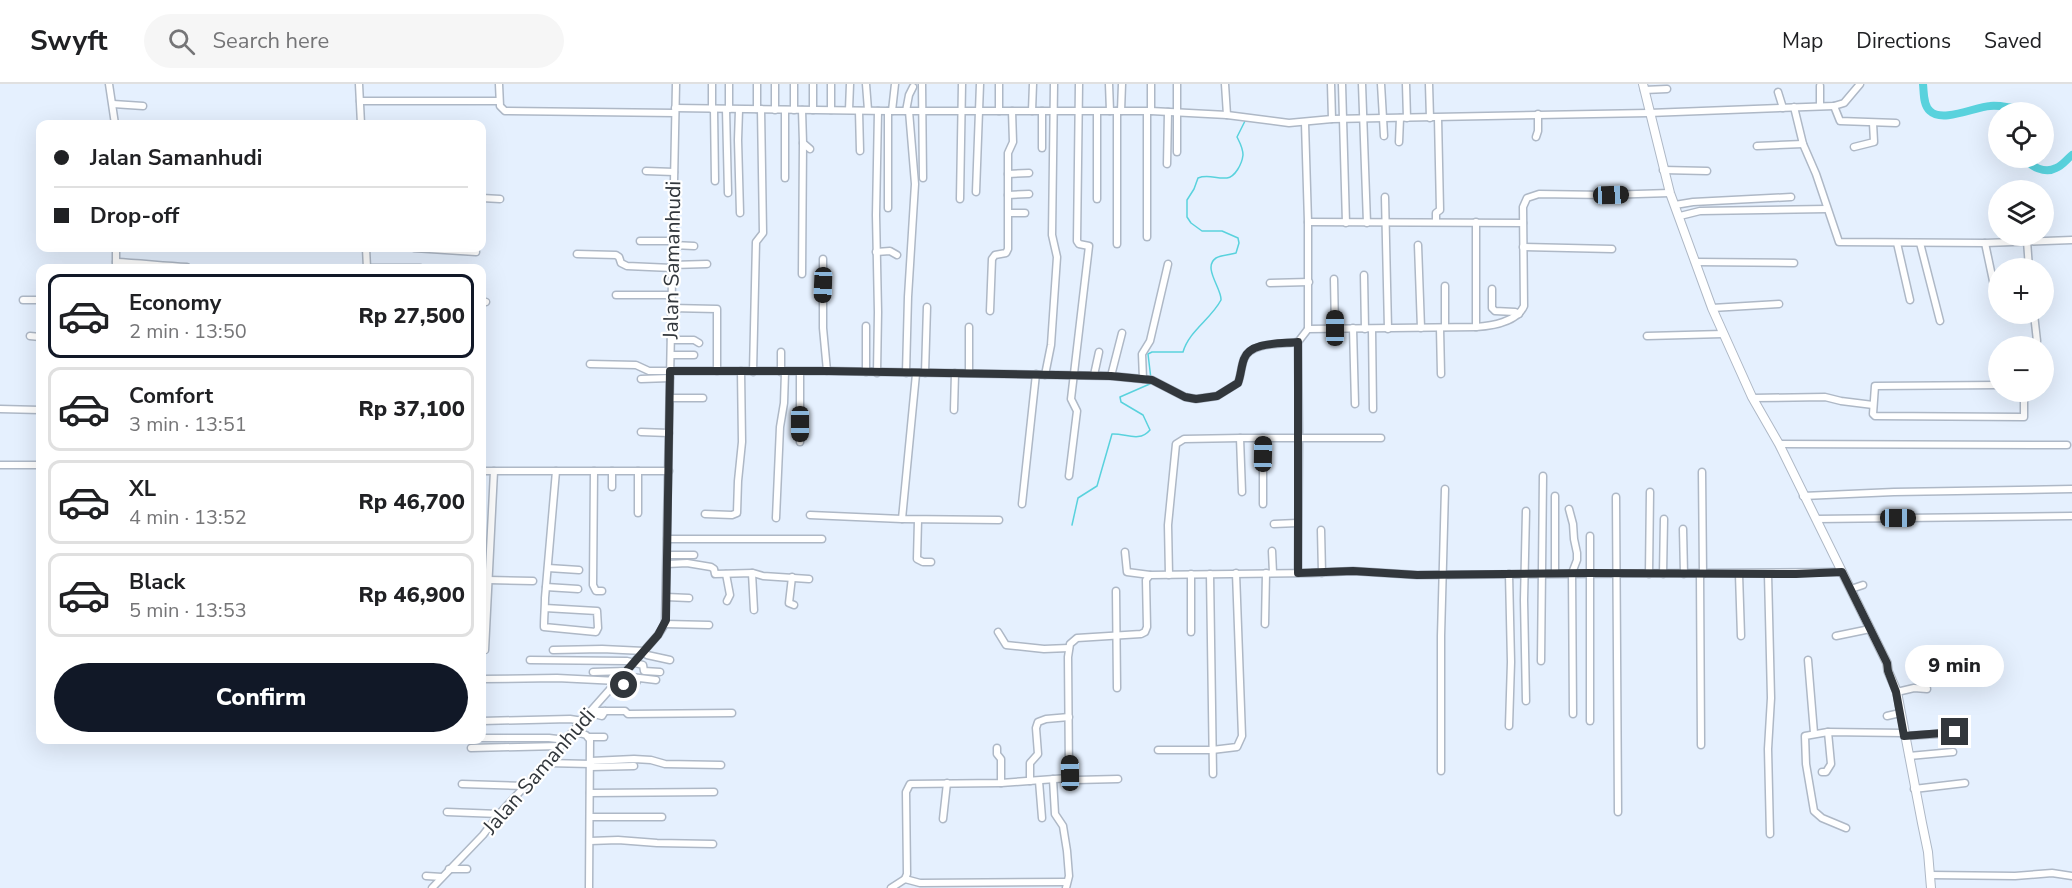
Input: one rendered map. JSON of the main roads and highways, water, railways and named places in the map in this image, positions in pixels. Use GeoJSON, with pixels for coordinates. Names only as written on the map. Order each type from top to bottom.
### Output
{"type":"FeatureCollection","features":[{"type":"Feature","properties":{"kind":"main road"},"geometry":{"type":"LineString","coordinates":[[1643,87],[1670,193],[1723,334],[1887,663],[1896,692],[1931,875],[1931,888]]}},
{"type":"Feature","properties":{"kind":"waterway"},"geometry":{"type":"LineString","coordinates":[[1923,84],[1926,106],[1935,114],[1950,115],[1988,107]]}},
{"type":"Feature","properties":{"kind":"waterway"},"geometry":{"type":"LineString","coordinates":[[1151,379],[1148,354],[1183,352],[1195,331],[1221,300],[1212,272],[1212,262],[1218,257],[1236,253],[1238,238],[1222,231],[1202,231],[1191,223],[1187,217],[1187,200],[1198,178],[1205,176],[1227,178],[1235,173],[1243,155],[1237,137],[1245,121]]}},
{"type":"Feature","properties":{"kind":"waterway"},"geometry":{"type":"LineString","coordinates":[[2038,168],[2052,170],[2072,155]]}},
{"type":"Feature","properties":{"kind":"waterway"},"geometry":{"type":"LineString","coordinates":[[1072,525],[1078,498],[1097,486],[1112,434],[1137,437],[1150,430],[1143,415],[1121,402],[1120,397],[1152,383]]}}]}
